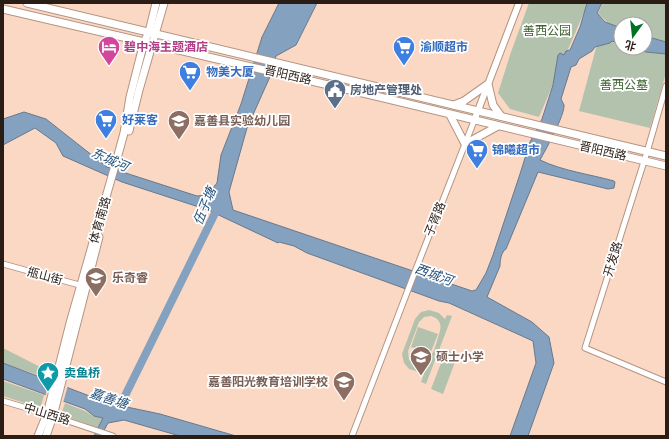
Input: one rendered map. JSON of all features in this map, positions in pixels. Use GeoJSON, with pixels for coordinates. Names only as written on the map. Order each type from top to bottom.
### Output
{"type":"FeatureCollection","features":[{"type":"Feature","properties":{"kind":"main road","name":"晋阳西路"},"geometry":{"type":"LineString","coordinates":[[27,3],[666,156]]}},
{"type":"Feature","properties":{"kind":"main road","name":"体育南路"},"geometry":{"type":"LineString","coordinates":[[152,33],[156,3]]}},
{"type":"Feature","properties":{"kind":"main road","name":"体育南路"},"geometry":{"type":"LineString","coordinates":[[46,436],[60,373],[120,155],[130,97],[148,43],[164,3]]}},
{"type":"Feature","properties":{"kind":"main road","name":"晋阳西路"},"geometry":{"type":"LineString","coordinates":[[3,9],[666,166]]}},
{"type":"Feature","properties":{"kind":"main road"},"geometry":{"type":"LineString","coordinates":[[454,105],[470,98],[488,84],[493,105],[501,116]]}},
{"type":"Feature","properties":{"kind":"main road"},"geometry":{"type":"LineString","coordinates":[[450,114],[465,144],[498,126]]}},
{"type":"Feature","properties":{"kind":"main road","name":"体育南路"},"geometry":{"type":"LineString","coordinates":[[38,436],[50,415]]}},
{"type":"Feature","properties":{"kind":"street","name":"子胥路"},"geometry":{"type":"LineString","coordinates":[[352,436],[519,3]]}},
{"type":"Feature","properties":{"kind":"street","name":"开发路"},"geometry":{"type":"LineString","coordinates":[[666,86],[647,152],[585,348],[666,382]]}},
{"type":"Feature","properties":{"kind":"street","name":"甁山街"},"geometry":{"type":"LineString","coordinates":[[3,264],[84,286]]}},
{"type":"Feature","properties":{"kind":"street","name":"中山西路"},"geometry":{"type":"LineString","coordinates":[[3,401],[113,436]]}},
{"type":"Feature","properties":{"kind":"green space","name":"善西公园"},"geometry":{"type":"Polygon","coordinates":[[[529,3],[588,3],[539,117],[510,109],[498,93],[529,3]]]}},
{"type":"Feature","properties":{"kind":"green space","name":"善西公墓"},"geometry":{"type":"Polygon","coordinates":[[[603,3],[666,3],[666,73],[650,128],[579,111],[596,48],[608,23],[598,13],[603,3]]]}},
{"type":"Feature","properties":{"kind":"green space"},"geometry":{"type":"Polygon","coordinates":[[[429,310],[439,313],[445,319],[447,315],[452,316],[426,384],[421,382],[425,371],[409,369],[404,363],[402,354],[415,319],[421,312],[429,310]],[[424,317],[419,322],[408,351],[409,360],[416,365],[426,363],[430,359],[435,348],[440,326],[439,321],[433,317],[424,317]]]}},
{"type":"Feature","properties":{"kind":"green space"},"geometry":{"type":"Polygon","coordinates":[[[418,327],[438,334],[430,354],[411,347],[418,327]]]}},
{"type":"Feature","properties":{"kind":"green space"},"geometry":{"type":"Polygon","coordinates":[[[3,348],[50,372],[49,379],[3,363],[3,348]]]}},
{"type":"Feature","properties":{"kind":"green space"},"geometry":{"type":"Polygon","coordinates":[[[446,350],[458,354],[443,394],[431,389],[446,350]]]}},
{"type":"Feature","properties":{"kind":"green space"},"geometry":{"type":"Polygon","coordinates":[[[3,381],[44,395],[41,406],[37,407],[3,396],[3,381]]]}},
{"type":"Feature","properties":{"kind":"green space"},"geometry":{"type":"Polygon","coordinates":[[[65,403],[93,416],[103,418],[99,428],[65,416],[62,412],[65,403]]]}},
{"type":"Feature","properties":{"kind":"water"},"geometry":{"type":"Polygon","coordinates":[[[279,3],[317,3],[296,45],[276,56],[269,79],[247,128],[229,192],[233,210],[472,291],[476,290],[486,273],[493,255],[530,142],[542,119],[553,85],[558,55],[560,53],[564,55],[566,51],[570,50],[580,27],[587,3],[602,3],[597,13],[605,22],[613,25],[613,41],[595,47],[592,51],[579,59],[576,65],[571,67],[561,99],[564,105],[561,117],[540,160],[567,170],[614,181],[614,188],[608,189],[538,172],[506,249],[502,254],[500,266],[487,297],[532,322],[549,337],[554,363],[528,436],[510,436],[536,363],[533,341],[449,303],[439,301],[307,253],[294,246],[278,243],[208,210],[122,182],[63,156],[56,143],[35,128],[3,145],[3,119],[24,112],[46,119],[107,167],[197,196],[207,195],[217,183],[221,155],[241,104],[262,37],[279,3]]]}},
{"type":"Feature","properties":{"kind":"water"},"geometry":{"type":"Polygon","coordinates":[[[653,38],[666,42],[666,54],[653,53],[653,38]]]}},
{"type":"Feature","properties":{"kind":"water"},"geometry":{"type":"Polygon","coordinates":[[[3,363],[108,403],[160,414],[236,436],[180,436],[124,420],[108,423],[101,436],[94,436],[103,418],[94,416],[85,409],[3,379],[3,363]]]}},
{"type":"Feature","properties":{"kind":"pier"},"geometry":{"type":"Polygon","coordinates":[[[50,378],[68,385],[63,403],[45,397],[50,378]]]}},
{"type":"Feature","properties":{"kind":"waterway","name":"伍子塘"},"geometry":{"type":"LineString","coordinates":[[116,414],[220,203]]}},
{"type":"Feature","properties":{"kind":"place","name":"碧中海主题酒店"},"geometry":{"type":"Point","coordinates":[109,66]}},
{"type":"Feature","properties":{"kind":"place","name":"渝顺超市"},"geometry":{"type":"Point","coordinates":[404,66]}},
{"type":"Feature","properties":{"kind":"place","name":"物美大厦"},"geometry":{"type":"Point","coordinates":[190,92]}},
{"type":"Feature","properties":{"kind":"place","name":"房地产管理处"},"geometry":{"type":"Point","coordinates":[335,110]}},
{"type":"Feature","properties":{"kind":"place","name":"好莱客"},"geometry":{"type":"Point","coordinates":[106,140]}},
{"type":"Feature","properties":{"kind":"place","name":"嘉善县实验幼儿园"},"geometry":{"type":"Point","coordinates":[179,140]}},
{"type":"Feature","properties":{"kind":"place","name":"锦曦超市"},"geometry":{"type":"Point","coordinates":[477,170]}},
{"type":"Feature","properties":{"kind":"place","name":"乐奇睿"},"geometry":{"type":"Point","coordinates":[96,298]}},
{"type":"Feature","properties":{"kind":"place","name":"硕士小学"},"geometry":{"type":"Point","coordinates":[421,376]}},
{"type":"Feature","properties":{"kind":"place","name":"卖鱼桥"},"geometry":{"type":"Point","coordinates":[48,392]}},
{"type":"Feature","properties":{"kind":"place","name":"嘉善阳光教育培训学校"},"geometry":{"type":"Point","coordinates":[344,402]}},
{"type":"Feature","properties":{"kind":"water label","name":"东城河"},"geometry":{"type":"Point","coordinates":[110,159]}},
{"type":"Feature","properties":{"kind":"water label","name":"西城河"},"geometry":{"type":"Point","coordinates":[434,274]}},
{"type":"Feature","properties":{"kind":"water label","name":"嘉善塘"},"geometry":{"type":"Point","coordinates":[109,398]}}]}
